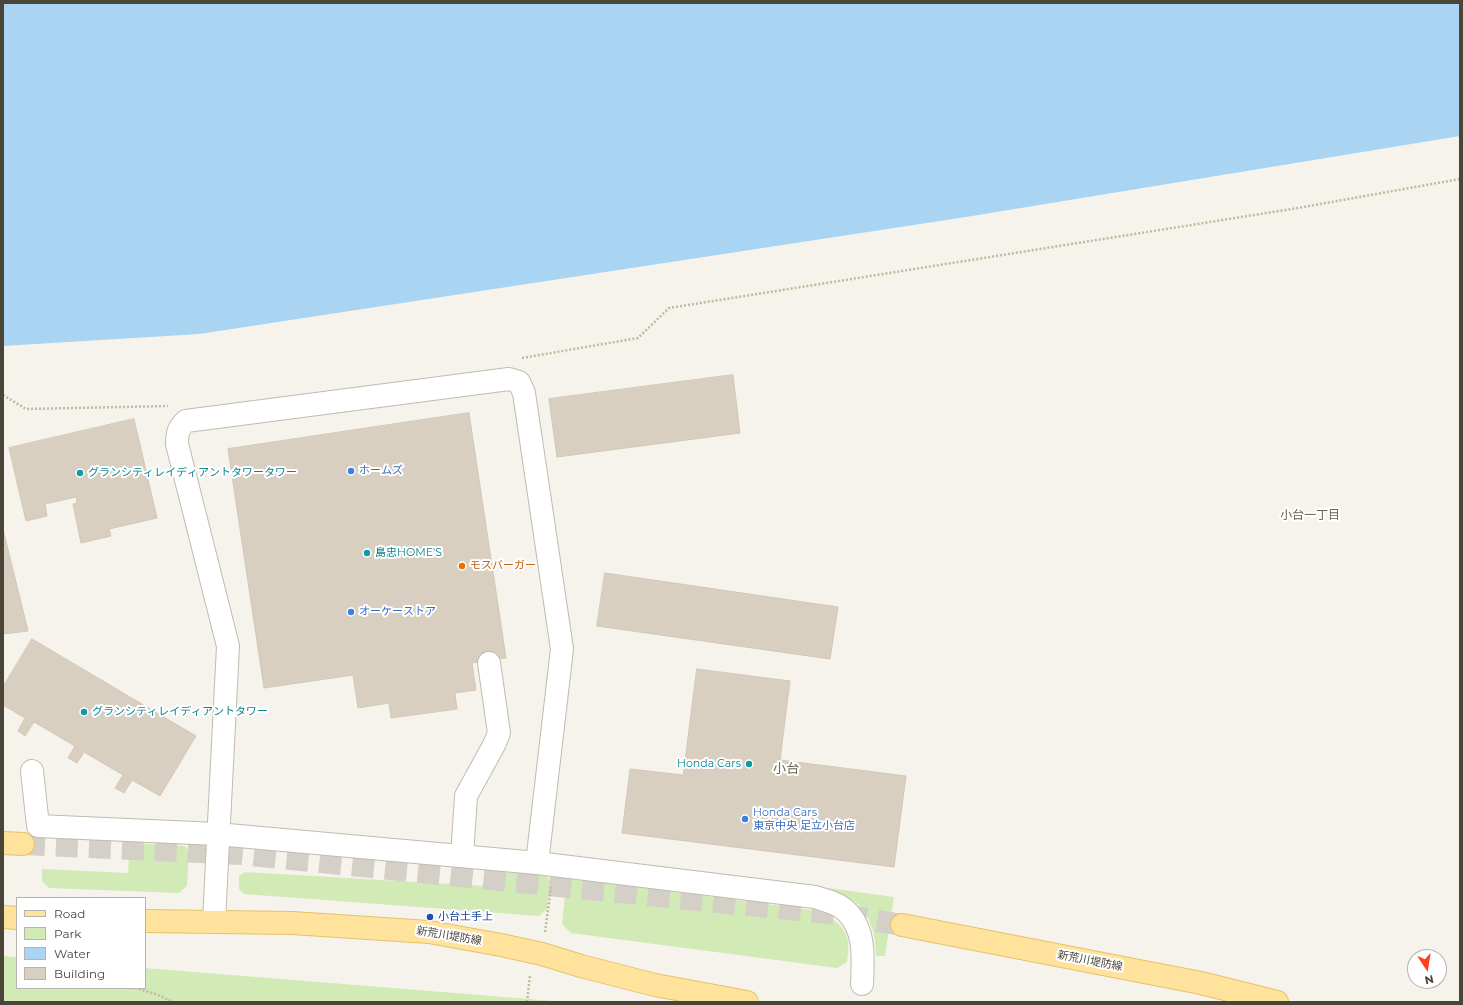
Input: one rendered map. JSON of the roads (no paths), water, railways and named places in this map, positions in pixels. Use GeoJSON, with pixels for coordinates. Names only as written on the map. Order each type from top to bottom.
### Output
{"type":"FeatureCollection","features":[{"type":"Feature","properties":{"kind":"main road"},"geometry":{"type":"LineString","coordinates":[[3,917],[16,918]]}},
{"type":"Feature","properties":{"kind":"main road","name":"新荒川堤防線"},"geometry":{"type":"LineString","coordinates":[[146,921],[292,923],[429,932],[467,938],[536,962],[581,966],[655,984],[747,1002]]}},
{"type":"Feature","properties":{"kind":"main road","name":"新荒川堤防線"},"geometry":{"type":"LineString","coordinates":[[902,925],[1201,983],[1277,1002]]}},
{"type":"Feature","properties":{"kind":"street"},"geometry":{"type":"LineString","coordinates":[[214,921],[217,834],[228,646],[177,444],[177,435],[180,426],[186,421],[509,379],[519,382],[524,393],[562,649],[545,864]]}},
{"type":"Feature","properties":{"kind":"street"},"geometry":{"type":"LineString","coordinates":[[462,856],[466,796],[499,733],[489,663]]}},
{"type":"Feature","properties":{"kind":"street"},"geometry":{"type":"LineString","coordinates":[[32,771],[38,826],[217,834],[462,856],[545,864],[815,897],[831,902],[845,910],[857,925],[862,943],[862,984]]}},
{"type":"Feature","properties":{"kind":"water"},"geometry":{"type":"Polygon","coordinates":[[[3,3],[1460,3],[1460,136],[966,217],[199,334],[3,346],[3,3]]]}},
{"type":"Feature","properties":{"kind":"tunnel"},"geometry":{"type":"LineString","coordinates":[[23,844],[241,854],[837,914],[902,925]]}},
{"type":"Feature","properties":{"kind":"place","name":"ホームズ"},"geometry":{"type":"Point","coordinates":[351,471]}},
{"type":"Feature","properties":{"kind":"place","name":"グランシティレイディアントタワータワー"},"geometry":{"type":"Point","coordinates":[80,473]}},
{"type":"Feature","properties":{"kind":"place","name":"島忠HOME'S"},"geometry":{"type":"Point","coordinates":[367,553]}},
{"type":"Feature","properties":{"kind":"place","name":"モスバーガー"},"geometry":{"type":"Point","coordinates":[462,566]}},
{"type":"Feature","properties":{"kind":"place","name":"オーケーストア"},"geometry":{"type":"Point","coordinates":[351,612]}},
{"type":"Feature","properties":{"kind":"place","name":"グランシティレイディアントタワー"},"geometry":{"type":"Point","coordinates":[84,712]}},
{"type":"Feature","properties":{"kind":"place","name":"Honda Cars"},"geometry":{"type":"Point","coordinates":[749,764]}},
{"type":"Feature","properties":{"kind":"place","name":"Honda Cars 東京中央 足立小台店"},"geometry":{"type":"Point","coordinates":[745,819]}},
{"type":"Feature","properties":{"kind":"place","name":"小台土手上"},"geometry":{"type":"Point","coordinates":[430,917]}},
{"type":"Feature","properties":{"kind":"district","name":"小台一丁目"},"geometry":{"type":"Point","coordinates":[1310,515]}},
{"type":"Feature","properties":{"kind":"district","name":"小台"},"geometry":{"type":"Point","coordinates":[786,769]}}]}
